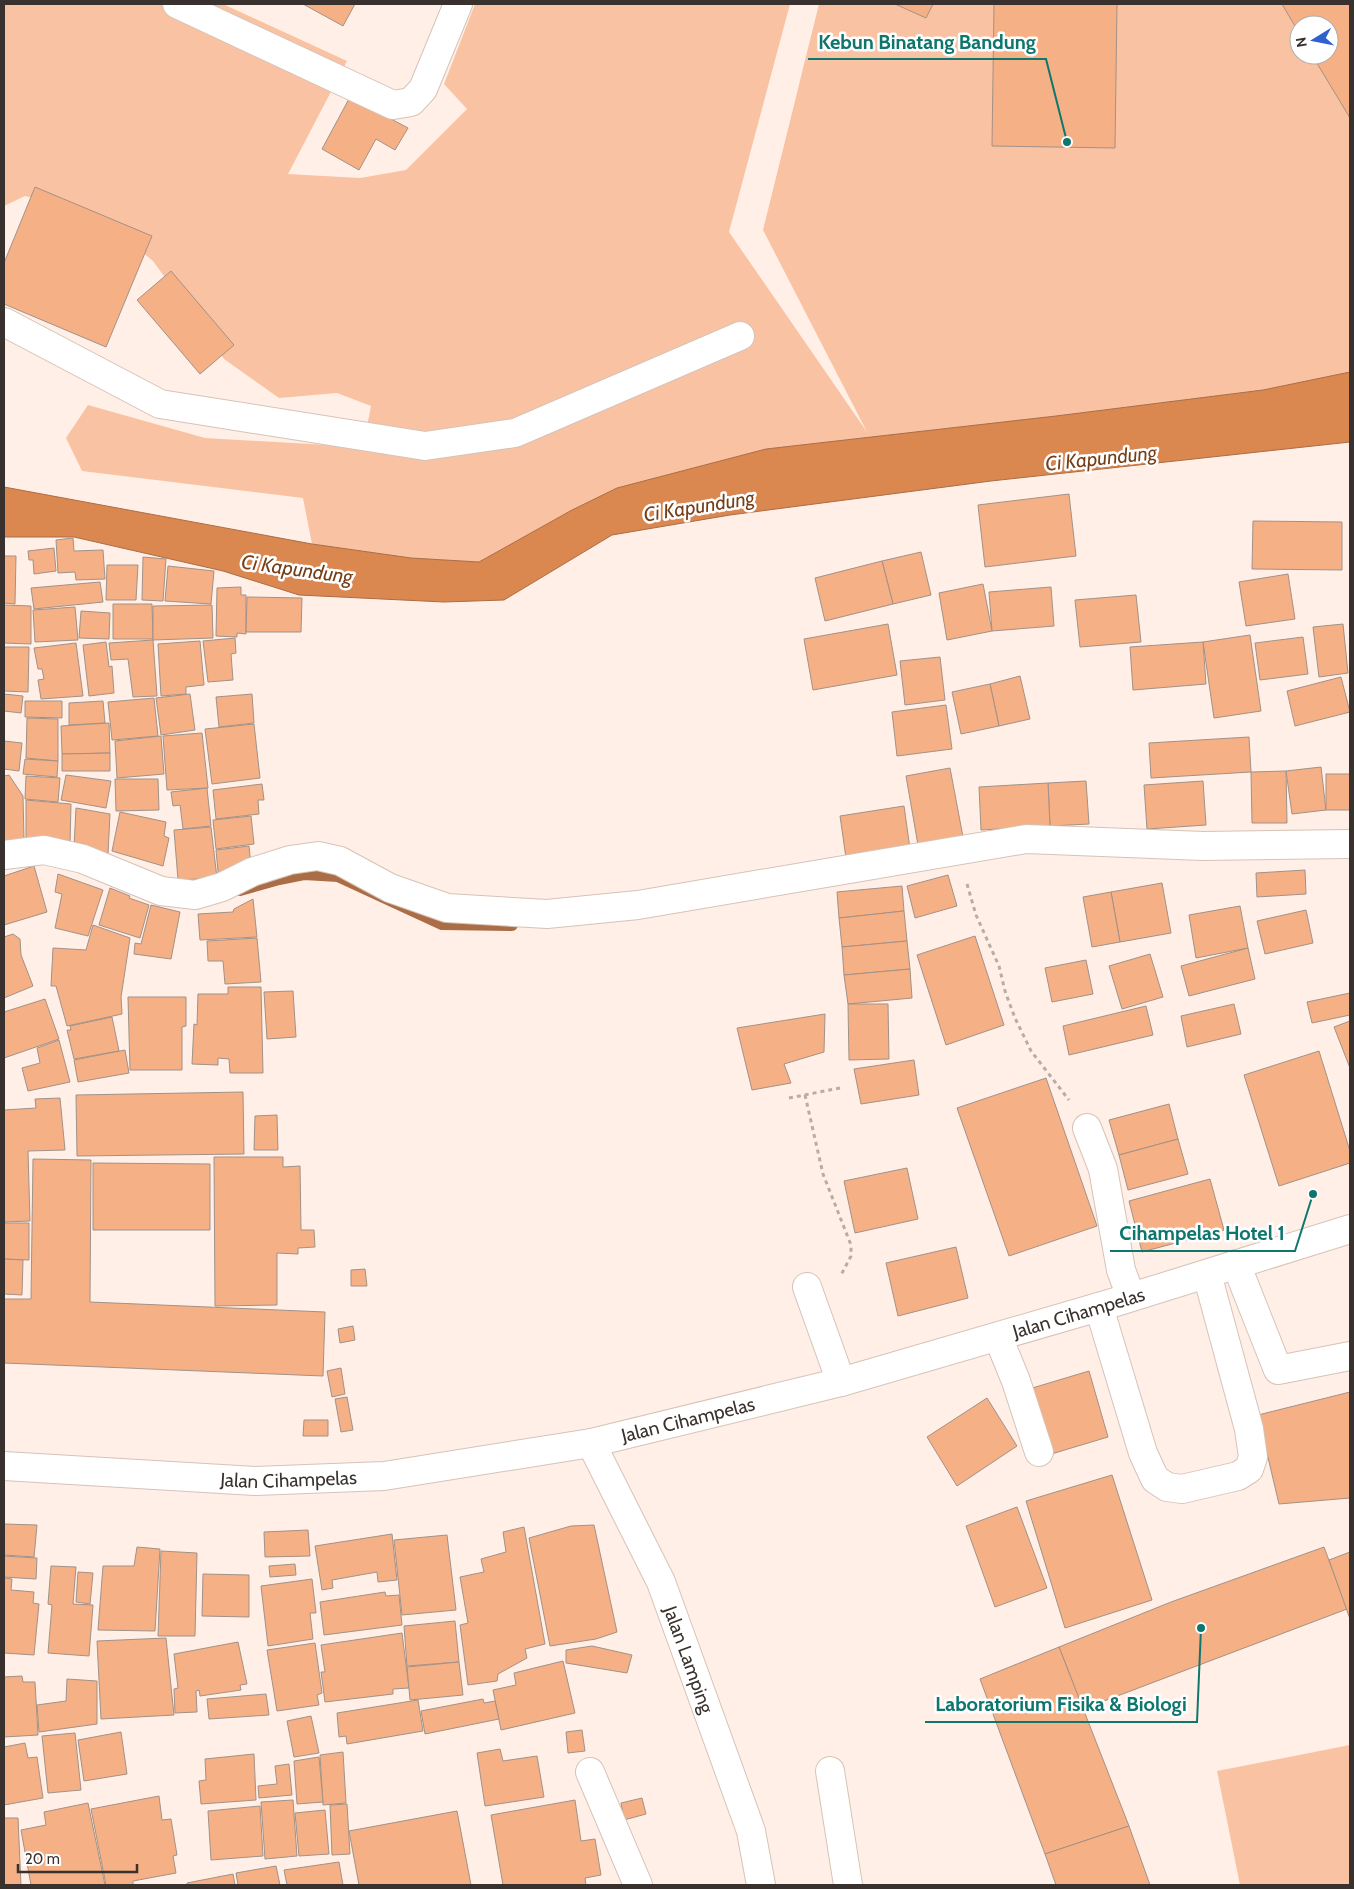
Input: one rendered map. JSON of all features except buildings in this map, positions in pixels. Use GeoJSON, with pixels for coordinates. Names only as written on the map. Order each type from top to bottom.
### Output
{"type":"FeatureCollection","features":[{"type":"Feature","properties":{"kind":"street"},"geometry":{"type":"LineString","coordinates":[[177,4],[393,105],[411,102],[423,89],[458,4]]}},
{"type":"Feature","properties":{"kind":"street"},"geometry":{"type":"LineString","coordinates":[[4,322],[160,404],[425,446],[515,434],[740,336]]}},
{"type":"Feature","properties":{"kind":"street"},"geometry":{"type":"LineString","coordinates":[[4,855],[44,850],[83,859],[161,891],[195,895],[222,887],[252,872],[290,860],[318,856],[340,861],[390,888],[447,908],[547,914],[638,905],[1026,839],[1203,846],[1350,844]]}},
{"type":"Feature","properties":{"kind":"street"},"geometry":{"type":"LineString","coordinates":[[1087,1128],[1103,1169],[1121,1270],[1131,1297]]}},
{"type":"Feature","properties":{"kind":"street","name":"Jalan Cihampelas"},"geometry":{"type":"LineString","coordinates":[[4,1466],[255,1481],[384,1476],[591,1443],[841,1382],[1099,1307],[1350,1229]]}},
{"type":"Feature","properties":{"kind":"street"},"geometry":{"type":"LineString","coordinates":[[1236,1264],[1278,1370],[1350,1356]]}},
{"type":"Feature","properties":{"kind":"street"},"geometry":{"type":"LineString","coordinates":[[1099,1307],[1144,1453],[1155,1479],[1168,1487],[1182,1489],[1238,1476],[1249,1470],[1253,1457],[1252,1448],[1249,1429],[1207,1274]]}},
{"type":"Feature","properties":{"kind":"street"},"geometry":{"type":"LineString","coordinates":[[807,1288],[841,1382]]}},
{"type":"Feature","properties":{"kind":"street"},"geometry":{"type":"LineString","coordinates":[[998,1337],[1016,1381],[1039,1452]]}},
{"type":"Feature","properties":{"kind":"street","name":"Jalan Lamping"},"geometry":{"type":"LineString","coordinates":[[591,1443],[661,1582],[751,1831],[760,1885]]}},
{"type":"Feature","properties":{"kind":"street"},"geometry":{"type":"LineString","coordinates":[[830,1771],[848,1885]]}},
{"type":"Feature","properties":{"kind":"street"},"geometry":{"type":"LineString","coordinates":[[590,1772],[638,1885]]}},
{"type":"Feature","properties":{"kind":"path"},"geometry":{"type":"LineString","coordinates":[[966,880],[976,915],[999,966],[1005,991],[1031,1051],[1066,1095],[1087,1128]]}},
{"type":"Feature","properties":{"kind":"path"},"geometry":{"type":"LineString","coordinates":[[789,1098],[840,1088]]}},
{"type":"Feature","properties":{"kind":"path"},"geometry":{"type":"LineString","coordinates":[[805,1095],[823,1174],[851,1245],[851,1256],[838,1284]]}},
{"type":"Feature","properties":{"kind":"shaded area"},"geometry":{"type":"Polygon","coordinates":[[[4,4],[223,4],[347,61],[288,174],[360,178],[406,170],[467,109],[444,84],[475,4],[790,4],[729,232],[867,432],[763,230],[819,4],[1350,4],[1350,372],[1263,390],[766,449],[617,488],[572,510],[479,562],[411,558],[312,544],[303,498],[82,471],[66,438],[88,405],[205,438],[363,447],[371,406],[337,393],[279,398],[224,359],[153,261],[94,212],[25,196],[4,206],[4,4]]]}},
{"type":"Feature","properties":{"kind":"shaded area"},"geometry":{"type":"Polygon","coordinates":[[[1350,1745],[1350,1885],[1240,1885],[1217,1771],[1350,1745]]]}},
{"type":"Feature","properties":{"kind":"water","name":"Ci Kapundung"},"geometry":{"type":"Polygon","coordinates":[[[1350,372],[1350,442],[991,481],[730,515],[612,535],[504,600],[444,602],[299,595],[223,571],[74,537],[4,537],[4,487],[312,544],[411,558],[479,562],[572,510],[617,488],[766,449],[1263,390],[1350,372]]]}},
{"type":"Feature","properties":{"kind":"waterway"},"geometry":{"type":"LineString","coordinates":[[240,890],[304,874],[338,876],[442,924],[512,925]]}},
{"type":"Feature","properties":{"kind":"place","name":"Kebun Binatang Bandung"},"geometry":{"type":"Point","coordinates":[1067,142]}},
{"type":"Feature","properties":{"kind":"place","name":"Cihampelas Hotel 1"},"geometry":{"type":"Point","coordinates":[1313,1194]}},
{"type":"Feature","properties":{"kind":"place","name":"Laboratorium Fisika & Biologi"},"geometry":{"type":"Point","coordinates":[1201,1628]}}]}
